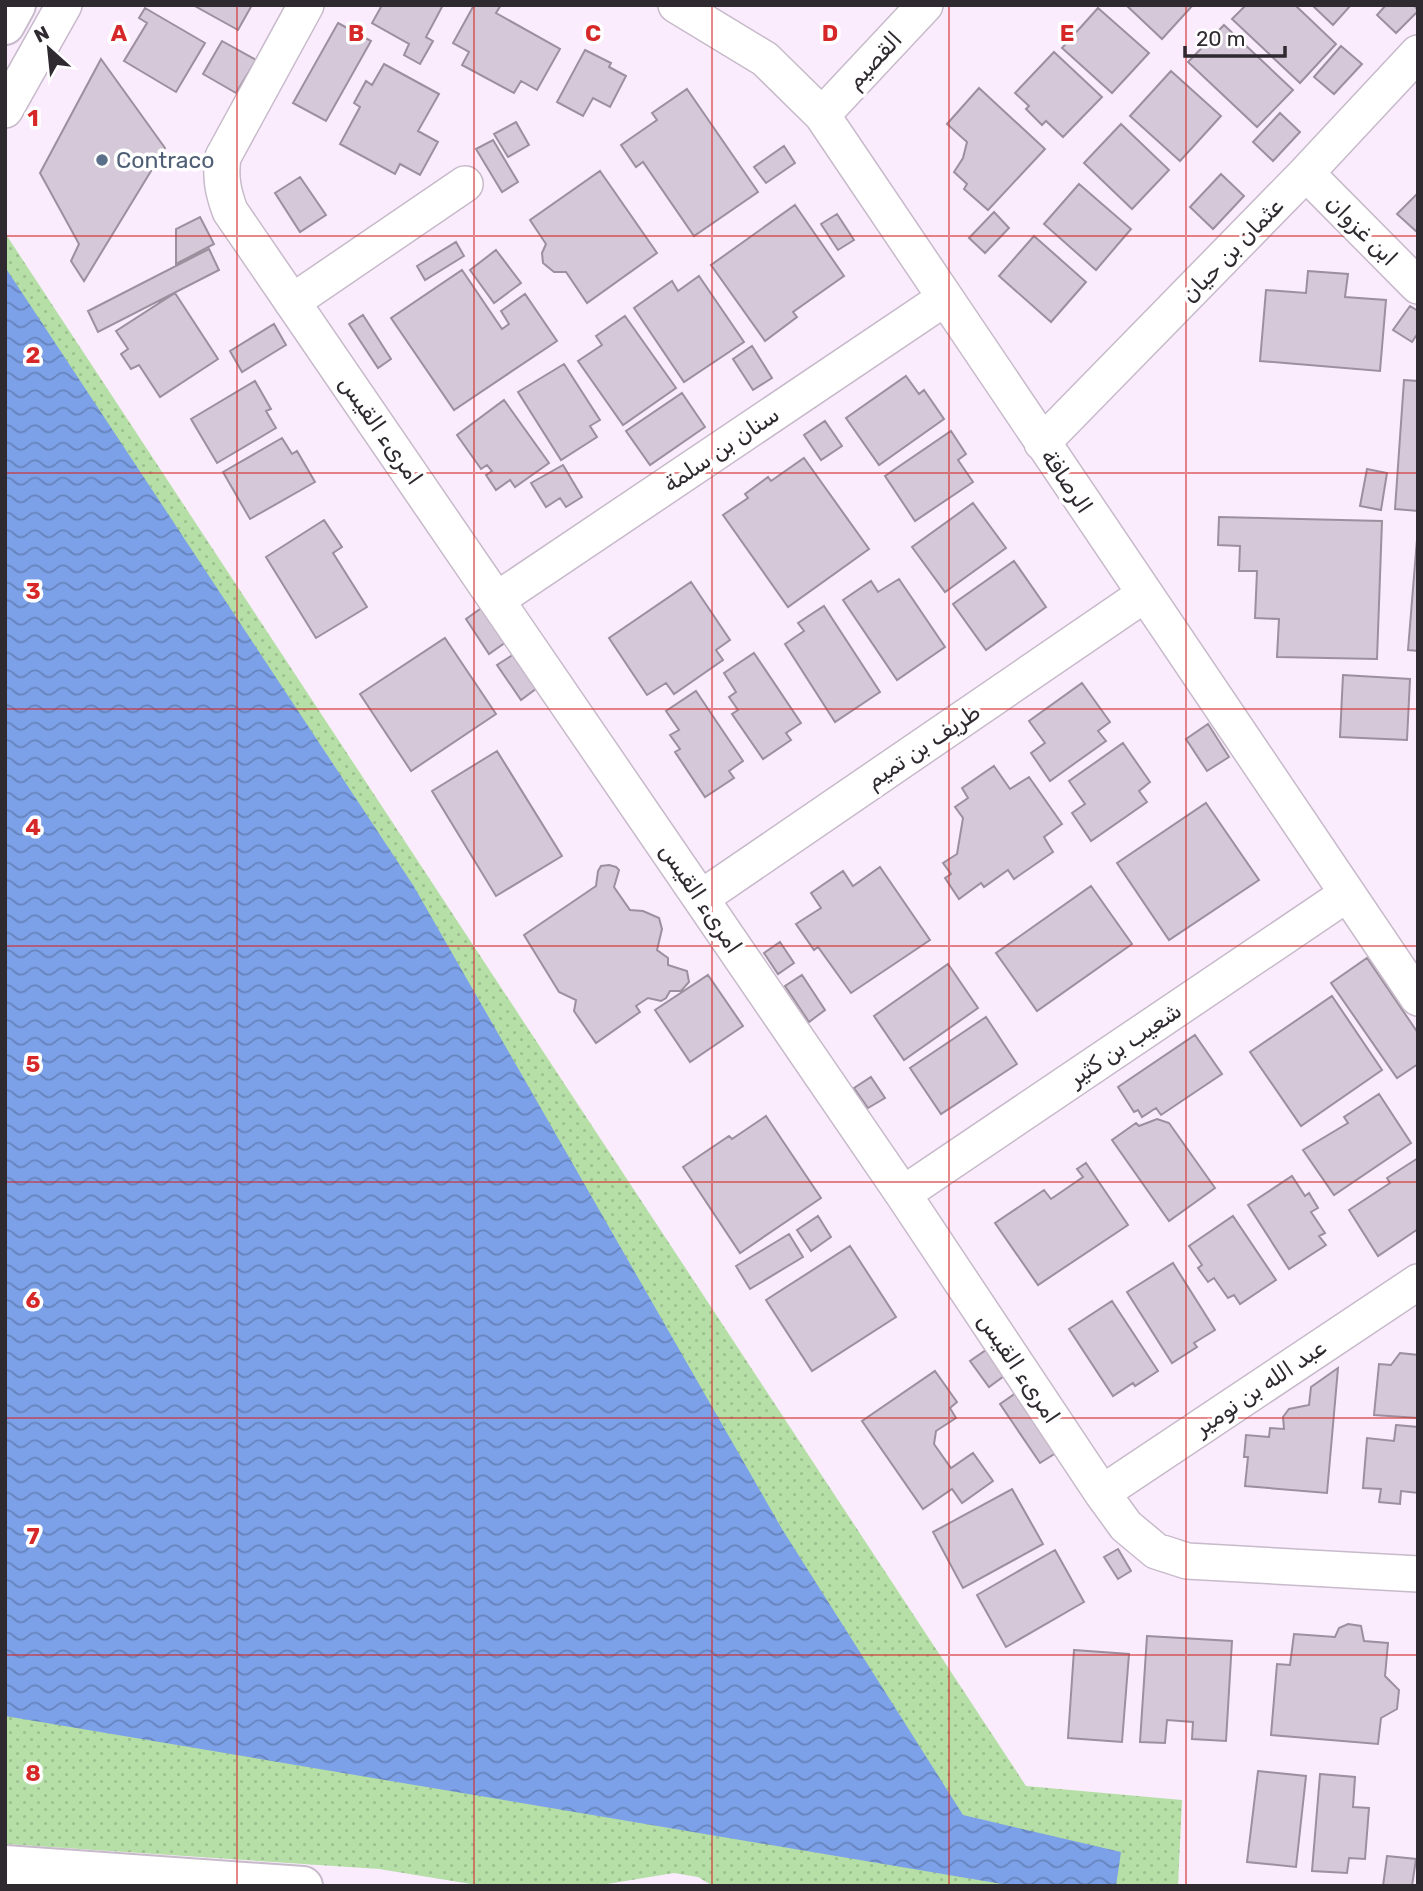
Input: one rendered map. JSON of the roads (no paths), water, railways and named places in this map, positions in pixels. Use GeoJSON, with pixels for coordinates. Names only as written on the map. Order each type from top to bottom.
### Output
{"type":"FeatureCollection","features":[{"type":"Feature","properties":{"kind":"street"},"geometry":{"type":"LineString","coordinates":[[5,24],[16,5]]}},
{"type":"Feature","properties":{"kind":"street"},"geometry":{"type":"LineString","coordinates":[[5,110],[64,5]]}},
{"type":"Feature","properties":{"kind":"street","name":"امرىء القيس"},"geometry":{"type":"LineString","coordinates":[[306,5],[223,157],[223,191],[230,211],[904,1194],[1102,1493],[1126,1526],[1157,1551],[1187,1561],[1418,1574]]}},
{"type":"Feature","properties":{"kind":"street","name":"الرصافة"},"geometry":{"type":"LineString","coordinates":[[676,5],[765,59],[822,115],[1418,998]]}},
{"type":"Feature","properties":{"kind":"street","name":"القصيم"},"geometry":{"type":"LineString","coordinates":[[822,115],[925,5]]}},
{"type":"Feature","properties":{"kind":"street","name":"عثمان بن حيان"},"geometry":{"type":"LineString","coordinates":[[1042,443],[1306,173],[1418,53]]}},
{"type":"Feature","properties":{"kind":"street","name":"ابن غزوان"},"geometry":{"type":"LineString","coordinates":[[1306,173],[1418,286]]}},
{"type":"Feature","properties":{"kind":"street"},"geometry":{"type":"LineString","coordinates":[[292,302],[465,184]]}},
{"type":"Feature","properties":{"kind":"street","name":"سنان بن سلمة"},"geometry":{"type":"LineString","coordinates":[[498,599],[945,298]]}},
{"type":"Feature","properties":{"kind":"street","name":"طريف بن تميم"},"geometry":{"type":"LineString","coordinates":[[701,898],[1145,594]]}},
{"type":"Feature","properties":{"kind":"street","name":"شعيب بن كثير"},"geometry":{"type":"LineString","coordinates":[[904,1194],[1347,894]]}},
{"type":"Feature","properties":{"kind":"street","name":"عبد الله بن نومير"},"geometry":{"type":"LineString","coordinates":[[1102,1493],[1418,1282]]}},
{"type":"Feature","properties":{"kind":"street"},"geometry":{"type":"LineString","coordinates":[[5,1865],[303,1886]]}},
{"type":"Feature","properties":{"kind":"water"},"geometry":{"type":"Polygon","coordinates":[[[5,267],[413,885],[782,1529],[963,1815],[1121,1852],[1116,1886],[1014,1886],[5,1716],[5,267]]]}},
{"type":"Feature","properties":{"kind":"place","name":"Contraco"},"geometry":{"type":"Point","coordinates":[102,160]}}]}
